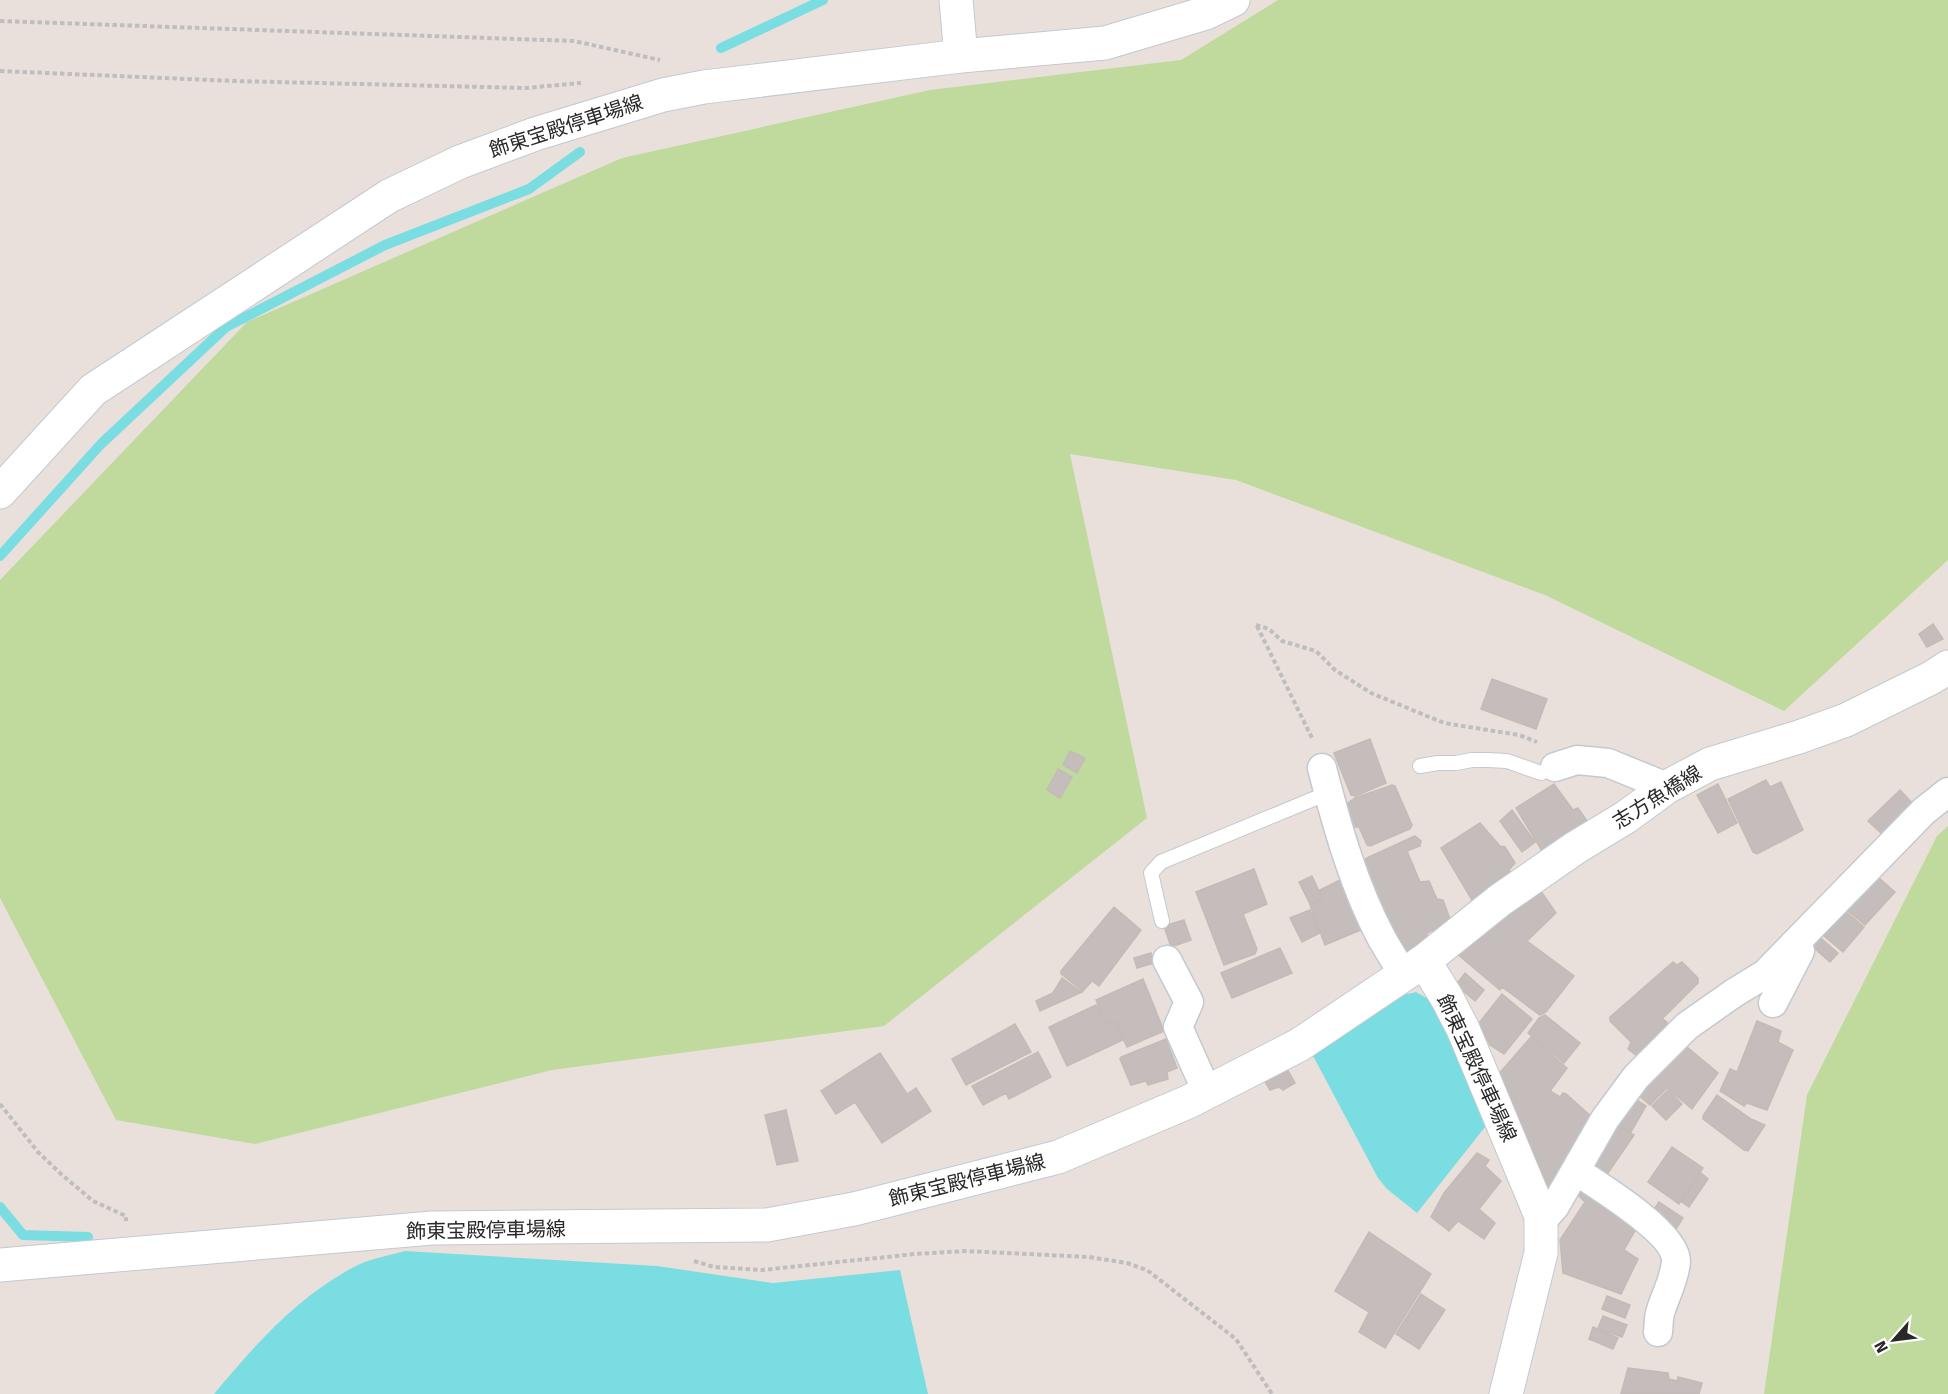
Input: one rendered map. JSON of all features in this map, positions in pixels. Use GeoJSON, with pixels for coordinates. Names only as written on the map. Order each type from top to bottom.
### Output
{"type":"FeatureCollection","features":[{"type":"Feature","properties":{"kind":"main road"},"geometry":{"type":"LineString","coordinates":[[956,0],[961,56]]}},
{"type":"Feature","properties":{"kind":"main road","name":"飾東宝殿停車場線"},"geometry":{"type":"LineString","coordinates":[[0,492],[93,390],[389,196],[460,162],[535,134],[663,95],[704,87],[961,56],[1105,44],[1206,13],[1233,0]]}},
{"type":"Feature","properties":{"kind":"main road","name":"志方魚橋線"},"geometry":{"type":"LineString","coordinates":[[1414,968],[1500,900],[1575,848],[1626,818],[1667,788],[1710,764],[1846,720],[1948,668]]}},
{"type":"Feature","properties":{"kind":"main road","name":"飾東宝殿停車場線"},"geometry":{"type":"LineString","coordinates":[[0,1265],[432,1228],[766,1226],[854,1209],[1058,1157],[1207,1092],[1299,1045],[1414,968],[1447,998],[1463,1029],[1541,1216],[1541,1253],[1506,1394]]}},
{"type":"Feature","properties":{"kind":"street"},"geometry":{"type":"LineString","coordinates":[[1563,765],[1578,760],[1608,763],[1667,788]]}},
{"type":"Feature","properties":{"kind":"street"},"geometry":{"type":"LineString","coordinates":[[1325,780],[1366,905],[1382,938],[1414,968]]}},
{"type":"Feature","properties":{"kind":"street"},"geometry":{"type":"LineString","coordinates":[[1541,1222],[1555,1206],[1605,1119],[1636,1077],[1688,1026],[1765,974],[1924,811],[1948,792]]}},
{"type":"Feature","properties":{"kind":"street"},"geometry":{"type":"LineString","coordinates":[[1773,1003],[1806,940],[1809,928]]}},
{"type":"Feature","properties":{"kind":"street"},"geometry":{"type":"LineString","coordinates":[[1167,960],[1190,1002],[1178,1027],[1207,1092]]}},
{"type":"Feature","properties":{"kind":"street"},"geometry":{"type":"LineString","coordinates":[[1576,1171],[1639,1214],[1667,1241],[1676,1260],[1671,1286],[1660,1312],[1658,1332]]}},
{"type":"Feature","properties":{"kind":"lane"},"geometry":{"type":"LineString","coordinates":[[1420,766],[1472,760],[1507,761],[1540,773],[1563,765]]}},
{"type":"Feature","properties":{"kind":"lane"},"geometry":{"type":"LineString","coordinates":[[1162,921],[1151,873],[1161,862],[1325,780]]}},
{"type":"Feature","properties":{"kind":"path"},"geometry":{"type":"LineString","coordinates":[[0,21],[574,41],[664,61]]}},
{"type":"Feature","properties":{"kind":"path"},"geometry":{"type":"LineString","coordinates":[[0,71],[234,81],[526,88],[591,82]]}},
{"type":"Feature","properties":{"kind":"path"},"geometry":{"type":"LineString","coordinates":[[1325,780],[1311,733],[1256,625],[1269,630],[1282,641],[1316,651],[1335,670],[1371,693],[1444,723],[1518,735],[1554,749],[1563,765]]}},
{"type":"Feature","properties":{"kind":"path"},"geometry":{"type":"LineString","coordinates":[[0,1104],[38,1152],[61,1174],[93,1201],[126,1216],[127,1255]]}},
{"type":"Feature","properties":{"kind":"path"},"geometry":{"type":"LineString","coordinates":[[691,1260],[714,1267],[762,1270],[966,1251],[1089,1257],[1127,1263],[1147,1270],[1236,1339],[1272,1394]]}},
{"type":"Feature","properties":{"kind":"green space"},"geometry":{"type":"Polygon","coordinates":[[[1278,0],[1948,0],[1948,560],[1784,711],[1545,595],[1236,480],[1070,454],[1147,818],[884,1026],[552,1070],[255,1144],[116,1120],[0,898],[0,580],[247,322],[622,158],[930,90],[1181,60],[1278,0]]]}},
{"type":"Feature","properties":{"kind":"green space"},"geometry":{"type":"Polygon","coordinates":[[[1948,826],[1948,1394],[1764,1394],[1807,1095],[1937,836],[1948,826]]]}},
{"type":"Feature","properties":{"kind":"water"},"geometry":{"type":"Polygon","coordinates":[[[1416,992],[1440,1006],[1489,1122],[1417,1213],[1387,1189],[1378,1178],[1311,1052],[1403,995],[1416,992]]]}},
{"type":"Feature","properties":{"kind":"water"},"geometry":{"type":"Polygon","coordinates":[[[405,1251],[657,1266],[773,1283],[900,1270],[928,1394],[214,1394],[260,1341],[312,1294],[358,1265],[405,1251]]]}},
{"type":"Feature","properties":{"kind":"building"},"geometry":{"type":"Polygon","coordinates":[[[1933,624],[1943,639],[1927,647],[1919,634],[1933,624]]]}},
{"type":"Feature","properties":{"kind":"building"},"geometry":{"type":"Polygon","coordinates":[[[1492,679],[1547,699],[1536,729],[1481,709],[1492,679]]]}},
{"type":"Feature","properties":{"kind":"building"},"geometry":{"type":"Polygon","coordinates":[[[1370,739],[1386,783],[1356,796],[1351,795],[1334,753],[1370,739]]]}},
{"type":"Feature","properties":{"kind":"building"},"geometry":{"type":"Polygon","coordinates":[[[1070,751],[1085,758],[1077,773],[1063,765],[1070,751]]]}},
{"type":"Feature","properties":{"kind":"building"},"geometry":{"type":"Polygon","coordinates":[[[1058,769],[1072,777],[1060,798],[1047,790],[1058,769]]]}},
{"type":"Feature","properties":{"kind":"building"},"geometry":{"type":"Polygon","coordinates":[[[1766,780],[1770,787],[1781,782],[1803,830],[1757,854],[1753,852],[1728,799],[1766,780]]]}},
{"type":"Feature","properties":{"kind":"building"},"geometry":{"type":"Polygon","coordinates":[[[1554,784],[1573,810],[1578,808],[1587,821],[1542,851],[1516,808],[1554,784]]]}},
{"type":"Feature","properties":{"kind":"building"},"geometry":{"type":"Polygon","coordinates":[[[1718,784],[1737,823],[1718,833],[1697,795],[1718,784]]]}},
{"type":"Feature","properties":{"kind":"building"},"geometry":{"type":"Polygon","coordinates":[[[1392,785],[1395,786],[1412,825],[1410,829],[1370,846],[1367,845],[1359,827],[1350,827],[1342,807],[1355,798],[1392,785]]]}},
{"type":"Feature","properties":{"kind":"building"},"geometry":{"type":"Polygon","coordinates":[[[1900,790],[1914,805],[1882,834],[1868,821],[1900,790]]]}},
{"type":"Feature","properties":{"kind":"building"},"geometry":{"type":"Polygon","coordinates":[[[1512,810],[1535,842],[1522,852],[1500,821],[1512,810]]]}},
{"type":"Feature","properties":{"kind":"building"},"geometry":{"type":"Polygon","coordinates":[[[1480,823],[1500,846],[1505,847],[1515,863],[1509,870],[1512,875],[1476,901],[1472,900],[1441,848],[1480,823]]]}},
{"type":"Feature","properties":{"kind":"building"},"geometry":{"type":"Polygon","coordinates":[[[1415,836],[1421,841],[1420,846],[1407,851],[1420,882],[1429,881],[1437,899],[1443,900],[1451,922],[1427,933],[1428,941],[1406,953],[1402,952],[1362,863],[1367,858],[1415,836]]]}},
{"type":"Feature","properties":{"kind":"building"},"geometry":{"type":"Polygon","coordinates":[[[1254,869],[1267,904],[1243,914],[1257,949],[1255,954],[1224,965],[1196,892],[1254,869]]]}},
{"type":"Feature","properties":{"kind":"building"},"geometry":{"type":"Polygon","coordinates":[[[1870,870],[1895,892],[1865,925],[1839,904],[1870,870]]]}},
{"type":"Feature","properties":{"kind":"building"},"geometry":{"type":"Polygon","coordinates":[[[1312,876],[1322,898],[1310,904],[1299,882],[1312,876]]]}},
{"type":"Feature","properties":{"kind":"building"},"geometry":{"type":"Polygon","coordinates":[[[1342,879],[1363,929],[1325,945],[1310,905],[1323,899],[1320,890],[1342,879]]]}},
{"type":"Feature","properties":{"kind":"building"},"geometry":{"type":"Polygon","coordinates":[[[1540,890],[1556,913],[1527,941],[1574,976],[1546,1012],[1540,1015],[1502,987],[1500,990],[1456,953],[1540,890]]]}},
{"type":"Feature","properties":{"kind":"building"},"geometry":{"type":"Polygon","coordinates":[[[1839,906],[1864,927],[1843,952],[1818,931],[1839,906]]]}},
{"type":"Feature","properties":{"kind":"building"},"geometry":{"type":"Polygon","coordinates":[[[1114,907],[1141,930],[1099,986],[1092,981],[1083,991],[1061,974],[1061,971],[1114,907]]]}},
{"type":"Feature","properties":{"kind":"building"},"geometry":{"type":"Polygon","coordinates":[[[1310,910],[1320,933],[1302,942],[1290,918],[1310,910]]]}},
{"type":"Feature","properties":{"kind":"building"},"geometry":{"type":"Polygon","coordinates":[[[1184,920],[1191,940],[1171,947],[1164,926],[1184,920]]]}},
{"type":"Feature","properties":{"kind":"building"},"geometry":{"type":"Polygon","coordinates":[[[1815,933],[1838,953],[1830,962],[1807,942],[1815,933]]]}},
{"type":"Feature","properties":{"kind":"building"},"geometry":{"type":"Polygon","coordinates":[[[1280,948],[1292,973],[1232,998],[1221,973],[1280,948]]]}},
{"type":"Feature","properties":{"kind":"building"},"geometry":{"type":"Polygon","coordinates":[[[1151,953],[1154,963],[1137,968],[1134,958],[1151,953]]]}},
{"type":"Feature","properties":{"kind":"building"},"geometry":{"type":"Polygon","coordinates":[[[1673,962],[1677,965],[1682,962],[1698,978],[1698,983],[1662,1019],[1667,1022],[1667,1025],[1640,1058],[1628,1049],[1631,1042],[1610,1021],[1610,1017],[1673,962]]]}},
{"type":"Feature","properties":{"kind":"building"},"geometry":{"type":"Polygon","coordinates":[[[1465,973],[1484,990],[1475,1001],[1456,985],[1465,973]]]}},
{"type":"Feature","properties":{"kind":"building"},"geometry":{"type":"Polygon","coordinates":[[[1062,978],[1082,992],[1040,1011],[1036,1001],[1053,993],[1062,978]]]}},
{"type":"Feature","properties":{"kind":"building"},"geometry":{"type":"Polygon","coordinates":[[[1143,979],[1164,1031],[1127,1047],[1115,1021],[1106,1024],[1096,1000],[1143,979]]]}},
{"type":"Feature","properties":{"kind":"building"},"geometry":{"type":"Polygon","coordinates":[[[1502,994],[1532,1019],[1504,1054],[1490,1045],[1479,1023],[1502,994]]]}},
{"type":"Feature","properties":{"kind":"building"},"geometry":{"type":"Polygon","coordinates":[[[1096,1005],[1106,1024],[1115,1022],[1123,1040],[1067,1066],[1049,1027],[1096,1005]]]}},
{"type":"Feature","properties":{"kind":"building"},"geometry":{"type":"Polygon","coordinates":[[[1545,1015],[1580,1043],[1564,1063],[1528,1033],[1539,1018],[1545,1015]]]}},
{"type":"Feature","properties":{"kind":"building"},"geometry":{"type":"Polygon","coordinates":[[[1757,1021],[1781,1031],[1778,1042],[1793,1050],[1767,1110],[1747,1103],[1744,1106],[1720,1091],[1730,1069],[1737,1072],[1757,1021]]]}},
{"type":"Feature","properties":{"kind":"building"},"geometry":{"type":"Polygon","coordinates":[[[1015,1024],[1031,1052],[966,1085],[952,1059],[1015,1024]]]}},
{"type":"Feature","properties":{"kind":"building"},"geometry":{"type":"Polygon","coordinates":[[[1531,1037],[1567,1068],[1550,1091],[1560,1097],[1563,1093],[1566,1094],[1594,1119],[1553,1189],[1549,1188],[1498,1075],[1531,1037]]]}},
{"type":"Feature","properties":{"kind":"building"},"geometry":{"type":"Polygon","coordinates":[[[1166,1039],[1177,1068],[1167,1072],[1168,1079],[1148,1085],[1146,1081],[1131,1085],[1121,1057],[1166,1039]]]}},
{"type":"Feature","properties":{"kind":"building"},"geometry":{"type":"Polygon","coordinates":[[[1681,1042],[1718,1073],[1692,1109],[1667,1088],[1650,1105],[1638,1095],[1681,1042]]]}},
{"type":"Feature","properties":{"kind":"building"},"geometry":{"type":"Polygon","coordinates":[[[1038,1052],[1051,1077],[1009,1099],[1006,1093],[983,1105],[972,1086],[1038,1052]]]}},
{"type":"Feature","properties":{"kind":"building"},"geometry":{"type":"Polygon","coordinates":[[[880,1053],[907,1094],[916,1088],[931,1111],[882,1143],[855,1102],[836,1114],[821,1091],[880,1053]]]}},
{"type":"Feature","properties":{"kind":"building"},"geometry":{"type":"Polygon","coordinates":[[[1286,1067],[1295,1083],[1283,1090],[1279,1087],[1270,1090],[1263,1078],[1286,1067]]]}},
{"type":"Feature","properties":{"kind":"building"},"geometry":{"type":"Polygon","coordinates":[[[1668,1090],[1682,1104],[1666,1120],[1652,1106],[1668,1090]]]}},
{"type":"Feature","properties":{"kind":"building"},"geometry":{"type":"Polygon","coordinates":[[[1717,1095],[1751,1119],[1765,1125],[1748,1151],[1703,1119],[1717,1095]]]}},
{"type":"Feature","properties":{"kind":"building"},"geometry":{"type":"Polygon","coordinates":[[[1634,1098],[1646,1106],[1631,1132],[1618,1124],[1634,1098]]]}},
{"type":"Feature","properties":{"kind":"building"},"geometry":{"type":"Polygon","coordinates":[[[786,1110],[798,1161],[777,1165],[765,1115],[786,1110]]]}},
{"type":"Feature","properties":{"kind":"building"},"geometry":{"type":"Polygon","coordinates":[[[1616,1125],[1634,1135],[1608,1173],[1592,1162],[1616,1125]]]}},
{"type":"Feature","properties":{"kind":"building"},"geometry":{"type":"Polygon","coordinates":[[[1672,1147],[1703,1168],[1679,1204],[1648,1182],[1672,1147]]]}},
{"type":"Feature","properties":{"kind":"building"},"geometry":{"type":"Polygon","coordinates":[[[1477,1153],[1489,1160],[1485,1166],[1501,1181],[1479,1209],[1495,1223],[1484,1239],[1458,1221],[1449,1231],[1431,1217],[1444,1193],[1477,1153]]]}},
{"type":"Feature","properties":{"kind":"building"},"geometry":{"type":"Polygon","coordinates":[[[1701,1173],[1708,1179],[1689,1207],[1682,1202],[1701,1173]]]}},
{"type":"Feature","properties":{"kind":"building"},"geometry":{"type":"Polygon","coordinates":[[[1583,1189],[1636,1229],[1624,1250],[1638,1259],[1621,1294],[1563,1273],[1560,1240],[1585,1202],[1579,1196],[1583,1189]]]}},
{"type":"Feature","properties":{"kind":"building"},"geometry":{"type":"Polygon","coordinates":[[[1659,1202],[1683,1218],[1676,1229],[1652,1212],[1659,1202]]]}},
{"type":"Feature","properties":{"kind":"building"},"geometry":{"type":"Polygon","coordinates":[[[1369,1232],[1431,1274],[1385,1348],[1359,1332],[1369,1312],[1335,1291],[1369,1232]]]}},
{"type":"Feature","properties":{"kind":"building"},"geometry":{"type":"Polygon","coordinates":[[[1421,1294],[1445,1310],[1419,1349],[1396,1334],[1421,1294]]]}},
{"type":"Feature","properties":{"kind":"building"},"geometry":{"type":"Polygon","coordinates":[[[1607,1296],[1630,1305],[1625,1318],[1602,1309],[1607,1296]]]}},
{"type":"Feature","properties":{"kind":"building"},"geometry":{"type":"Polygon","coordinates":[[[1603,1316],[1627,1325],[1622,1337],[1598,1328],[1603,1316]]]}},
{"type":"Feature","properties":{"kind":"building"},"geometry":{"type":"Polygon","coordinates":[[[1593,1327],[1618,1338],[1613,1349],[1589,1339],[1593,1327]]]}},
{"type":"Feature","properties":{"kind":"building"},"geometry":{"type":"Polygon","coordinates":[[[1628,1368],[1668,1373],[1669,1379],[1677,1381],[1678,1377],[1702,1383],[1699,1394],[1621,1394],[1628,1368]]]}},
{"type":"Feature","properties":{"kind":"waterway"},"geometry":{"type":"LineString","coordinates":[[721,48],[823,0]]}},
{"type":"Feature","properties":{"kind":"waterway"},"geometry":{"type":"LineString","coordinates":[[0,556],[101,444],[226,327],[385,245],[529,189],[580,152]]}},
{"type":"Feature","properties":{"kind":"waterway"},"geometry":{"type":"LineString","coordinates":[[0,1207],[23,1235],[88,1237]]}}]}
